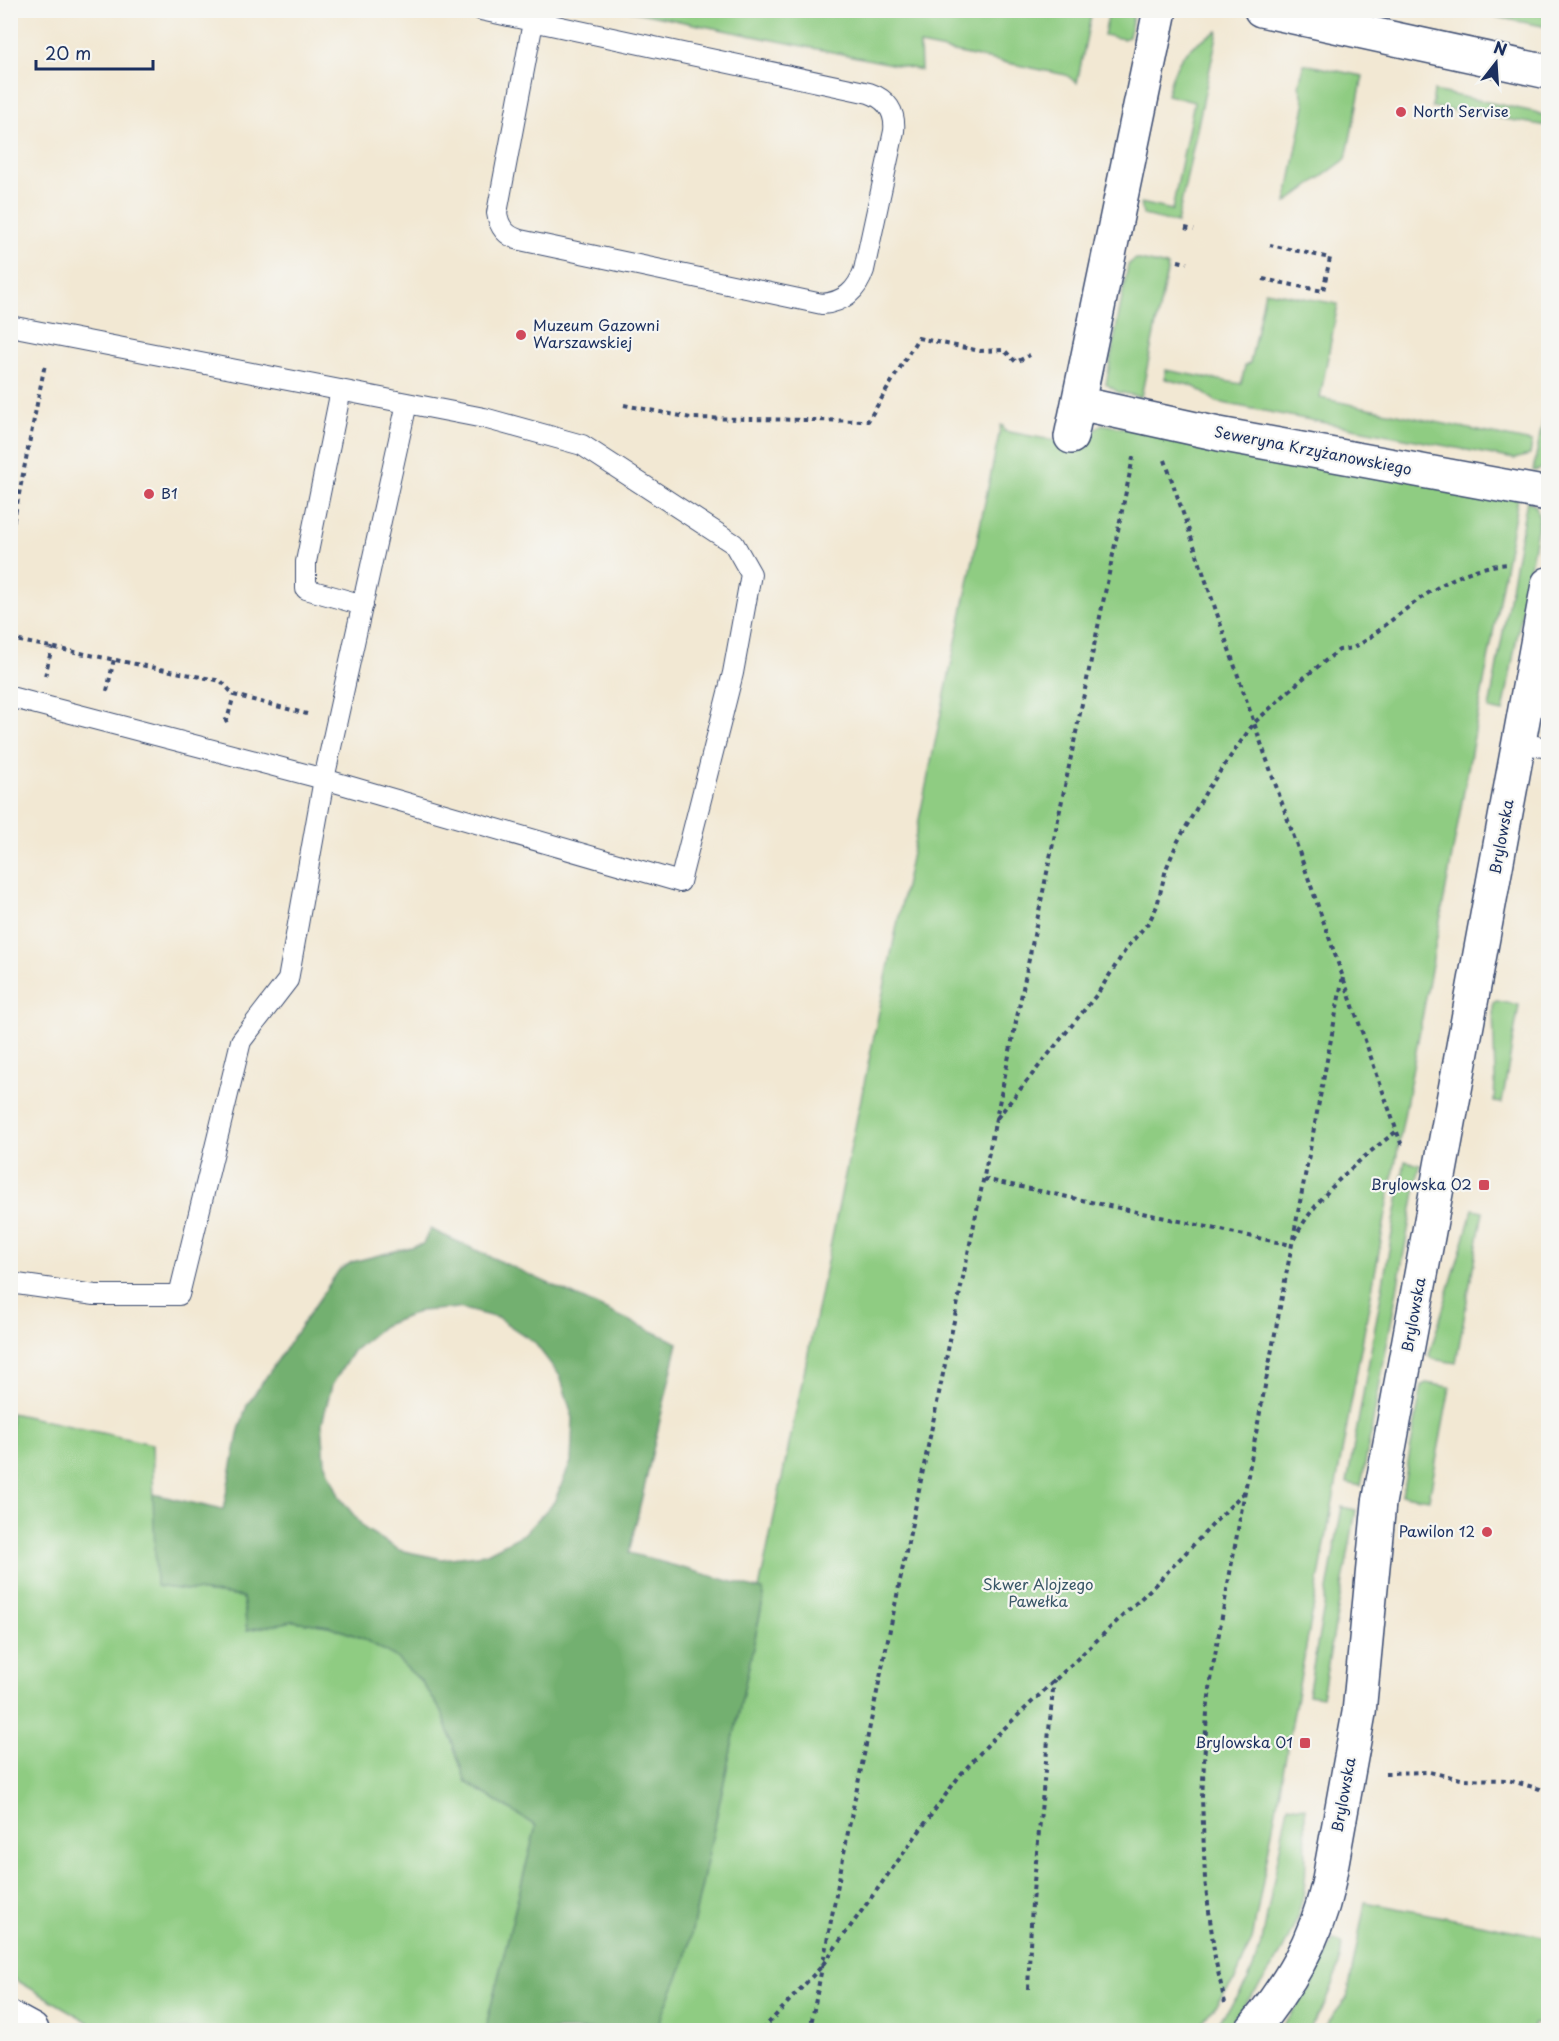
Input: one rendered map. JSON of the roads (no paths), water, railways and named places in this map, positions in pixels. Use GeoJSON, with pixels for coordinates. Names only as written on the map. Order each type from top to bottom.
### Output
{"type":"FeatureCollection","features":[{"type":"Feature","properties":{"kind":"street"},"geometry":{"type":"LineString","coordinates":[[1071,437],[1160,10]]}},
{"type":"Feature","properties":{"kind":"street"},"geometry":{"type":"LineString","coordinates":[[1261,10],[1548,72]]}},
{"type":"Feature","properties":{"kind":"street","name":"Seweryna Krzyżanowskiego"},"geometry":{"type":"LineString","coordinates":[[1078,403],[1219,434],[1548,494]]}},
{"type":"Feature","properties":{"kind":"street","name":"Brylowska"},"geometry":{"type":"LineString","coordinates":[[1252,2031],[1279,1996],[1311,1940],[1328,1885],[1359,1713],[1380,1503],[1534,745],[1548,584]]}},
{"type":"Feature","properties":{"kind":"street"},"geometry":{"type":"LineString","coordinates":[[10,2018],[32,2031]]}},
{"type":"Feature","properties":{"kind":"lane"},"geometry":{"type":"LineString","coordinates":[[481,10],[869,93],[882,99],[894,117],[894,131],[864,270],[856,287],[841,300],[822,304],[520,240],[508,235],[498,219],[498,206],[532,22]]}},
{"type":"Feature","properties":{"kind":"lane"},"geometry":{"type":"LineString","coordinates":[[10,326],[484,418],[582,445],[734,544],[751,574],[733,674],[680,882],[324,779],[10,697]]}},
{"type":"Feature","properties":{"kind":"lane"},"geometry":{"type":"LineString","coordinates":[[341,390],[306,562],[306,589],[363,605]]}},
{"type":"Feature","properties":{"kind":"lane"},"geometry":{"type":"LineString","coordinates":[[10,1283],[95,1295],[179,1295],[241,1041],[288,980],[324,779],[407,403]]}},
{"type":"Feature","properties":{"kind":"place","name":"North Servise"},"geometry":{"type":"Point","coordinates":[1401,112]}},
{"type":"Feature","properties":{"kind":"place","name":"Muzeum Gazowni Warszawskiej"},"geometry":{"type":"Point","coordinates":[521,335]}},
{"type":"Feature","properties":{"kind":"place","name":"B1"},"geometry":{"type":"Point","coordinates":[149,494]}},
{"type":"Feature","properties":{"kind":"place","name":"Brylowska 02"},"geometry":{"type":"Point","coordinates":[1484,1185]}},
{"type":"Feature","properties":{"kind":"place","name":"Pawilon 12"},"geometry":{"type":"Point","coordinates":[1487,1532]}},
{"type":"Feature","properties":{"kind":"place","name":"Brylowska 01"},"geometry":{"type":"Point","coordinates":[1305,1743]}},
{"type":"Feature","properties":{"kind":"park label","name":"Skwer Alojzego Pawełka"},"geometry":{"type":"Point","coordinates":[1038,1594]}}]}
